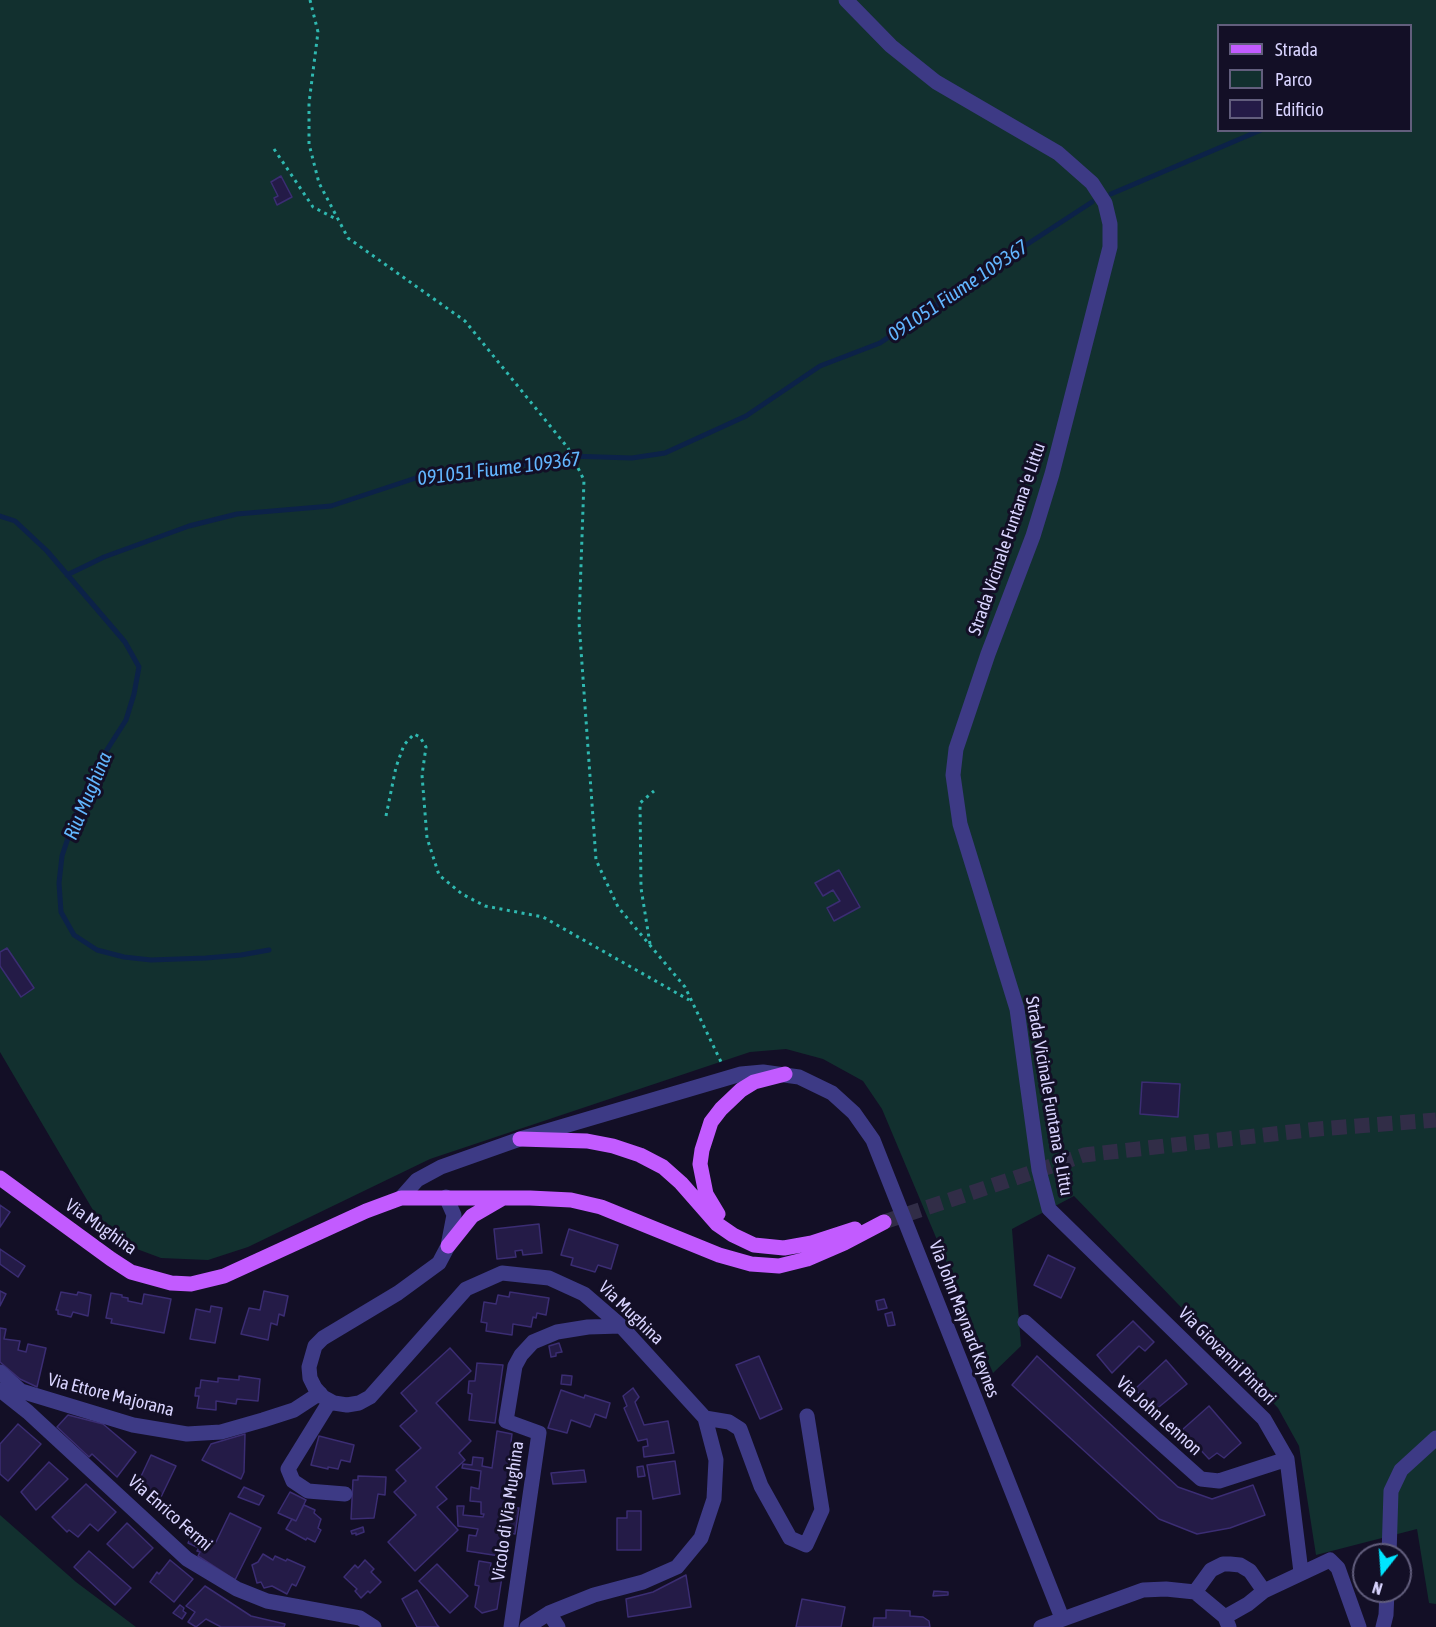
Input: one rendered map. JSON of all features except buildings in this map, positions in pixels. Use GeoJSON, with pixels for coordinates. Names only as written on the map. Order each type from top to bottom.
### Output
{"type":"FeatureCollection","features":[{"type":"Feature","properties":{"kind":"main road"},"geometry":{"type":"LineString","coordinates":[[754,1245],[730,1228],[711,1206],[702,1179],[702,1150],[711,1122],[741,1090],[754,1082],[785,1074]]}},
{"type":"Feature","properties":{"kind":"main road"},"geometry":{"type":"LineString","coordinates":[[520,1139],[587,1141],[613,1146],[640,1155],[663,1167],[717,1224],[754,1245]]}},
{"type":"Feature","properties":{"kind":"main road","name":"Via Mughina"},"geometry":{"type":"LineString","coordinates":[[0,1178],[131,1272],[171,1283],[191,1284],[224,1276],[366,1211],[401,1198],[503,1197],[571,1200],[601,1207],[719,1255],[751,1264],[779,1266],[807,1259],[884,1222],[812,1243],[784,1248],[754,1245]]}},
{"type":"Feature","properties":{"kind":"main road"},"geometry":{"type":"LineString","coordinates":[[448,1246],[472,1216],[503,1197]]}},
{"type":"Feature","properties":{"kind":"street","name":"Strada Vicinale Funtana 'e Littu"},"geometry":{"type":"LineString","coordinates":[[846,0],[891,46],[936,82],[1058,153],[1092,183],[1105,203],[1110,224],[1110,247],[1052,474],[1033,536],[988,654],[956,749],[953,775],[960,824],[1017,1009],[1038,1170],[1049,1209]]}},
{"type":"Feature","properties":{"kind":"street","name":"Via John Maynard Keynes"},"geometry":{"type":"LineString","coordinates":[[401,1198],[417,1180],[441,1167],[520,1139],[741,1074],[763,1072],[785,1074],[814,1083],[832,1093],[854,1113],[873,1140],[1062,1618]]}},
{"type":"Feature","properties":{"kind":"street"},"geometry":{"type":"LineString","coordinates":[[345,1494],[308,1491],[292,1481],[288,1468],[325,1397],[315,1388],[310,1378],[309,1367],[315,1346],[323,1338],[398,1293],[439,1263],[448,1246],[454,1215],[446,1197]]}},
{"type":"Feature","properties":{"kind":"street","name":"Via Giovanni Pintori"},"geometry":{"type":"LineString","coordinates":[[1049,1209],[1264,1419],[1287,1459],[1301,1572]]}},
{"type":"Feature","properties":{"kind":"street","name":"Via Mughina"},"geometry":{"type":"LineString","coordinates":[[325,1397],[347,1406],[370,1397],[466,1289],[502,1273],[549,1278],[584,1294],[621,1326],[705,1418],[716,1460],[714,1499],[701,1538],[677,1568],[643,1582],[594,1595],[549,1614],[527,1627]]}},
{"type":"Feature","properties":{"kind":"street","name":"Via John Lennon"},"geometry":{"type":"LineString","coordinates":[[1025,1322],[1201,1479],[1219,1481],[1287,1459]]}},
{"type":"Feature","properties":{"kind":"street","name":"Vicolo di Via Mughina"},"geometry":{"type":"LineString","coordinates":[[511,1627],[540,1433],[506,1421],[515,1366],[533,1342],[557,1332],[588,1327],[621,1326]]}},
{"type":"Feature","properties":{"kind":"street","name":"Via Ettore Majorana"},"geometry":{"type":"LineString","coordinates":[[0,1372],[21,1391],[133,1425],[187,1434],[221,1432],[294,1410],[325,1397]]}},
{"type":"Feature","properties":{"kind":"street","name":"Via Enrico Fermi"},"geometry":{"type":"LineString","coordinates":[[0,1390],[28,1412],[187,1558],[237,1588],[267,1601],[360,1618],[374,1627]]}},
{"type":"Feature","properties":{"kind":"street"},"geometry":{"type":"LineString","coordinates":[[705,1418],[729,1422],[740,1429],[761,1486],[778,1517],[790,1538],[806,1545],[822,1510],[807,1416]]}},
{"type":"Feature","properties":{"kind":"street"},"geometry":{"type":"LineString","coordinates":[[1389,1543],[1391,1491],[1401,1470],[1436,1438]]}},
{"type":"Feature","properties":{"kind":"street"},"geometry":{"type":"LineString","coordinates":[[1041,1627],[1143,1590],[1166,1589],[1194,1592],[1227,1622],[1264,1591],[1330,1560],[1338,1568],[1359,1627]]}},
{"type":"Feature","properties":{"kind":"street"},"geometry":{"type":"LineString","coordinates":[[1194,1592],[1211,1570],[1230,1564],[1240,1565],[1250,1571],[1264,1591]]}},
{"type":"Feature","properties":{"kind":"street"},"geometry":{"type":"LineString","coordinates":[[1383,1627],[1386,1603]]}},
{"type":"Feature","properties":{"kind":"street"},"geometry":{"type":"LineString","coordinates":[[549,1614],[558,1627]]}},
{"type":"Feature","properties":{"kind":"path"},"geometry":{"type":"LineString","coordinates":[[310,0],[318,32],[309,103],[309,144],[319,183],[348,238],[465,321],[568,448],[584,480],[579,622],[596,860],[618,907],[686,987],[729,1078]]}},
{"type":"Feature","properties":{"kind":"path"},"geometry":{"type":"LineString","coordinates":[[274,149],[313,207],[339,221]]}},
{"type":"Feature","properties":{"kind":"path"},"geometry":{"type":"LineString","coordinates":[[386,816],[396,767],[404,745],[414,734],[420,737],[426,747],[422,775],[427,838],[439,875],[462,894],[485,906],[543,917],[691,1001]]}},
{"type":"Feature","properties":{"kind":"path"},"geometry":{"type":"LineString","coordinates":[[650,945],[641,888],[640,803],[654,790]]}},
{"type":"Feature","properties":{"kind":"green space"},"geometry":{"type":"Polygon","coordinates":[[[0,0],[1436,0],[1436,1604],[1429,1603],[1417,1529],[1363,1543],[1352,1543],[1352,1546],[1316,1555],[1299,1446],[1278,1408],[1074,1196],[1012,1229],[1021,1346],[993,1373],[882,1109],[863,1081],[823,1059],[786,1049],[750,1052],[430,1159],[248,1247],[208,1260],[161,1258],[110,1239],[0,1052],[0,0]]]}},
{"type":"Feature","properties":{"kind":"green space"},"geometry":{"type":"Polygon","coordinates":[[[0,1515],[76,1582],[136,1627],[0,1627],[0,1515]]]}},
{"type":"Feature","properties":{"kind":"waterway","name":"091051 Fiume 109367"},"geometry":{"type":"LineString","coordinates":[[1111,194],[1256,132]]}},
{"type":"Feature","properties":{"kind":"waterway","name":"091051 Fiume 109367"},"geometry":{"type":"LineString","coordinates":[[67,575],[104,557],[189,526],[237,514],[331,506],[428,474],[472,474],[569,456],[632,458],[665,453],[746,416],[820,366],[880,343],[1092,202]]}},
{"type":"Feature","properties":{"kind":"waterway","name":"Riu Mughina"},"geometry":{"type":"LineString","coordinates":[[0,516],[15,521],[47,551],[125,642],[139,667],[126,720],[96,767],[79,805],[62,856],[59,883],[61,912],[74,935],[97,950],[124,957],[151,960],[206,958],[269,950]]}},
{"type":"Feature","properties":{"kind":"tunnel"},"geometry":{"type":"LineString","coordinates":[[884,1222],[1084,1155],[1318,1129],[1436,1120]]}}]}
